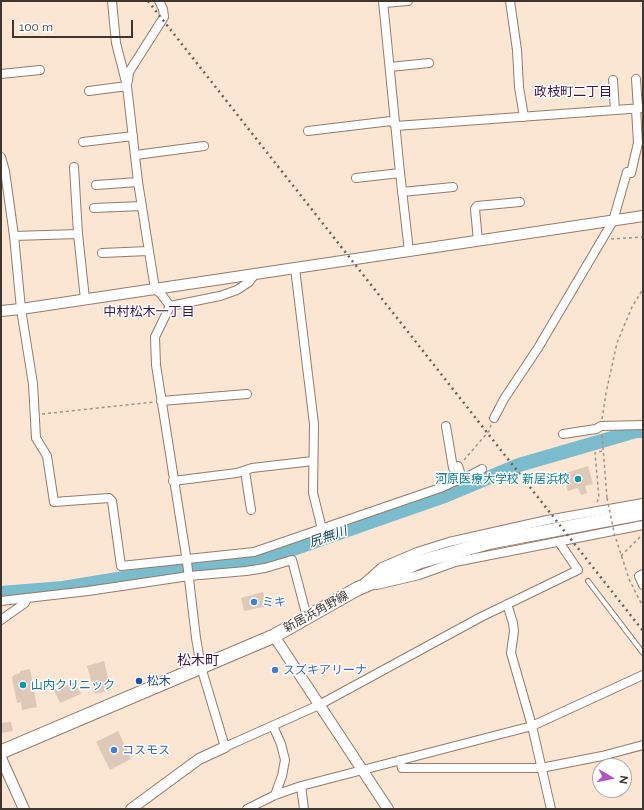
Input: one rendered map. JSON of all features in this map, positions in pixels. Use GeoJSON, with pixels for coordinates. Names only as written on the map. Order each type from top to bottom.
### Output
{"type":"FeatureCollection","features":[{"type":"Feature","properties":{"kind":"main road","name":"新居浜角野線"},"geometry":{"type":"LineString","coordinates":[[1,752],[274,636],[356,589],[419,562],[491,542],[643,513]]}},
{"type":"Feature","properties":{"kind":"street"},"geometry":{"type":"LineString","coordinates":[[112,1],[116,43],[127,86],[136,154],[138,182],[154,289],[161,294],[170,306]]}},
{"type":"Feature","properties":{"kind":"street"},"geometry":{"type":"LineString","coordinates":[[127,86],[128,72],[164,16],[163,9],[159,1]]}},
{"type":"Feature","properties":{"kind":"street"},"geometry":{"type":"LineString","coordinates":[[408,1],[384,2],[400,174],[409,251]]}},
{"type":"Feature","properties":{"kind":"street"},"geometry":{"type":"LineString","coordinates":[[510,1],[517,50],[519,86],[524,117]]}},
{"type":"Feature","properties":{"kind":"street"},"geometry":{"type":"LineString","coordinates":[[390,67],[429,63]]}},
{"type":"Feature","properties":{"kind":"street"},"geometry":{"type":"LineString","coordinates":[[1,74],[40,70]]}},
{"type":"Feature","properties":{"kind":"street"},"geometry":{"type":"LineString","coordinates":[[494,418],[603,240],[613,221],[627,172],[631,173],[638,142],[639,109],[636,79]]}},
{"type":"Feature","properties":{"kind":"street"},"geometry":{"type":"LineString","coordinates":[[613,80],[615,110]]}},
{"type":"Feature","properties":{"kind":"street"},"geometry":{"type":"LineString","coordinates":[[89,91],[127,86]]}},
{"type":"Feature","properties":{"kind":"street"},"geometry":{"type":"LineString","coordinates":[[308,131],[391,121],[396,126],[639,109]]}},
{"type":"Feature","properties":{"kind":"street"},"geometry":{"type":"LineString","coordinates":[[83,142],[133,136]]}},
{"type":"Feature","properties":{"kind":"street"},"geometry":{"type":"LineString","coordinates":[[136,154],[204,146]]}},
{"type":"Feature","properties":{"kind":"street"},"geometry":{"type":"LineString","coordinates":[[1,157],[5,171],[14,236],[21,309],[33,384],[36,438],[47,456],[54,502],[109,498],[112,501],[121,566],[254,552],[443,487],[482,469]]}},
{"type":"Feature","properties":{"kind":"street"},"geometry":{"type":"LineString","coordinates":[[74,167],[78,234],[85,299]]}},
{"type":"Feature","properties":{"kind":"street"},"geometry":{"type":"LineString","coordinates":[[356,178],[400,174]]}},
{"type":"Feature","properties":{"kind":"street"},"geometry":{"type":"LineString","coordinates":[[96,185],[138,182]]}},
{"type":"Feature","properties":{"kind":"street"},"geometry":{"type":"LineString","coordinates":[[402,192],[453,188]]}},
{"type":"Feature","properties":{"kind":"street"},"geometry":{"type":"LineString","coordinates":[[478,241],[475,209],[477,206],[520,202]]}},
{"type":"Feature","properties":{"kind":"street"},"geometry":{"type":"LineString","coordinates":[[94,208],[142,206]]}},
{"type":"Feature","properties":{"kind":"street"},"geometry":{"type":"LineString","coordinates":[[1,311],[643,216]]}},
{"type":"Feature","properties":{"kind":"street"},"geometry":{"type":"LineString","coordinates":[[14,236],[78,234]]}},
{"type":"Feature","properties":{"kind":"street"},"geometry":{"type":"LineString","coordinates":[[102,253],[148,251]]}},
{"type":"Feature","properties":{"kind":"street"},"geometry":{"type":"LineString","coordinates":[[295,268],[314,424],[313,493],[322,529]]}},
{"type":"Feature","properties":{"kind":"street"},"geometry":{"type":"LineString","coordinates":[[170,306],[220,296],[237,290],[249,282],[255,274]]}},
{"type":"Feature","properties":{"kind":"street"},"geometry":{"type":"LineString","coordinates":[[170,306],[155,337],[156,365],[173,481],[187,560],[201,667],[225,747]]}},
{"type":"Feature","properties":{"kind":"street"},"geometry":{"type":"LineString","coordinates":[[161,401],[247,394]]}},
{"type":"Feature","properties":{"kind":"street"},"geometry":{"type":"LineString","coordinates":[[563,434],[602,428],[643,425]]}},
{"type":"Feature","properties":{"kind":"street"},"geometry":{"type":"LineString","coordinates":[[446,426],[453,468],[458,466],[462,478]]}},
{"type":"Feature","properties":{"kind":"street"},"geometry":{"type":"LineString","coordinates":[[173,481],[313,461]]}},
{"type":"Feature","properties":{"kind":"street"},"geometry":{"type":"LineString","coordinates":[[245,471],[251,510]]}},
{"type":"Feature","properties":{"kind":"street"},"geometry":{"type":"LineString","coordinates":[[356,589],[382,566],[417,552],[449,542],[547,520],[643,503]]}},
{"type":"Feature","properties":{"kind":"street"},"geometry":{"type":"LineString","coordinates":[[356,589],[419,574],[455,562],[643,525]]}},
{"type":"Feature","properties":{"kind":"street"},"geometry":{"type":"LineString","coordinates":[[131,809],[199,759],[319,705],[507,604],[578,570],[559,542]]}},
{"type":"Feature","properties":{"kind":"street"},"geometry":{"type":"LineString","coordinates":[[1,601],[189,575],[265,568],[292,560],[307,617]]}},
{"type":"Feature","properties":{"kind":"street"},"geometry":{"type":"LineString","coordinates":[[643,574],[639,576],[643,585]]}},
{"type":"Feature","properties":{"kind":"street"},"geometry":{"type":"LineString","coordinates":[[1,620],[25,603],[27,598]]}},
{"type":"Feature","properties":{"kind":"street"},"geometry":{"type":"LineString","coordinates":[[507,604],[514,630],[511,653],[532,726],[551,809]]}},
{"type":"Feature","properties":{"kind":"street"},"geometry":{"type":"LineString","coordinates":[[274,636],[388,809]]}},
{"type":"Feature","properties":{"kind":"street"},"geometry":{"type":"LineString","coordinates":[[247,809],[275,795],[301,786],[532,726],[643,675]]}},
{"type":"Feature","properties":{"kind":"street"},"geometry":{"type":"LineString","coordinates":[[273,726],[281,744],[285,760],[282,776],[275,795]]}},
{"type":"Feature","properties":{"kind":"street"},"geometry":{"type":"LineString","coordinates":[[400,760],[402,768],[541,768],[602,756],[643,745]]}},
{"type":"Feature","properties":{"kind":"street"},"geometry":{"type":"LineString","coordinates":[[1,758],[24,809]]}},
{"type":"Feature","properties":{"kind":"street"},"geometry":{"type":"LineString","coordinates":[[301,786],[304,809]]}},
{"type":"Feature","properties":{"kind":"lane"},"geometry":{"type":"LineString","coordinates":[[588,582],[643,653]]}},
{"type":"Feature","properties":{"kind":"path"},"geometry":{"type":"LineString","coordinates":[[603,240],[643,237]]}},
{"type":"Feature","properties":{"kind":"path"},"geometry":{"type":"LineString","coordinates":[[643,289],[627,319],[617,343],[607,386],[602,428],[602,451],[607,498],[615,537],[629,579],[643,607]]}},
{"type":"Feature","properties":{"kind":"path"},"geometry":{"type":"LineString","coordinates":[[34,415],[161,401]]}},
{"type":"Feature","properties":{"kind":"path"},"geometry":{"type":"LineString","coordinates":[[458,466],[489,431],[494,418]]}},
{"type":"Feature","properties":{"kind":"path"},"geometry":{"type":"LineString","coordinates":[[596,504],[599,498],[595,453],[602,451]]}},
{"type":"Feature","properties":{"kind":"path"},"geometry":{"type":"LineString","coordinates":[[621,556],[643,534]]}},
{"type":"Feature","properties":{"kind":"building","name":"河原医療大学校 新居浜校"},"geometry":{"type":"Polygon","coordinates":[[[588,466],[593,484],[585,486],[587,493],[581,495],[578,488],[568,491],[563,474],[588,466]]]}},
{"type":"Feature","properties":{"kind":"building","name":"ミキ"},"geometry":{"type":"Polygon","coordinates":[[[263,592],[267,606],[244,611],[241,598],[263,592]]]}},
{"type":"Feature","properties":{"kind":"building"},"geometry":{"type":"Polygon","coordinates":[[[104,661],[111,690],[95,694],[87,666],[104,661]]]}},
{"type":"Feature","properties":{"kind":"building","name":"山内クリニック"},"geometry":{"type":"Polygon","coordinates":[[[30,669],[37,707],[22,710],[21,702],[17,703],[12,678],[14,675],[20,673],[20,671],[30,669]]]}},
{"type":"Feature","properties":{"kind":"building"},"geometry":{"type":"Polygon","coordinates":[[[75,682],[81,694],[60,703],[54,690],[75,682]]]}},
{"type":"Feature","properties":{"kind":"building"},"geometry":{"type":"Polygon","coordinates":[[[11,722],[13,731],[1,733],[1,723],[11,722]]]}},
{"type":"Feature","properties":{"kind":"building","name":"コスモス"},"geometry":{"type":"Polygon","coordinates":[[[118,731],[131,759],[110,770],[96,742],[118,731]]]}},
{"type":"Feature","properties":{"kind":"waterway","name":"尻無川"},"geometry":{"type":"LineString","coordinates":[[1,593],[63,588],[166,571],[262,560],[442,497],[519,465],[636,431],[643,431]]}},
{"type":"Feature","properties":{"kind":"railway"},"geometry":{"type":"LineString","coordinates":[[148,1],[643,631]]}},
{"type":"Feature","properties":{"kind":"place","name":"河原医療大学校 新居浜校"},"geometry":{"type":"Point","coordinates":[578,479]}},
{"type":"Feature","properties":{"kind":"place","name":"ミキ"},"geometry":{"type":"Point","coordinates":[254,602]}},
{"type":"Feature","properties":{"kind":"place","name":"スズキアリーナ"},"geometry":{"type":"Point","coordinates":[275,670]}},
{"type":"Feature","properties":{"kind":"place","name":"松木"},"geometry":{"type":"Point","coordinates":[139,681]}},
{"type":"Feature","properties":{"kind":"place","name":"山内クリニック"},"geometry":{"type":"Point","coordinates":[23,685]}},
{"type":"Feature","properties":{"kind":"place","name":"コスモス"},"geometry":{"type":"Point","coordinates":[114,750]}},
{"type":"Feature","properties":{"kind":"district","name":"政枝町二丁目"},"geometry":{"type":"Point","coordinates":[573,92]}},
{"type":"Feature","properties":{"kind":"district","name":"中村松木一丁目"},"geometry":{"type":"Point","coordinates":[149,312]}},
{"type":"Feature","properties":{"kind":"district","name":"松木町"},"geometry":{"type":"Point","coordinates":[198,661]}}]}
